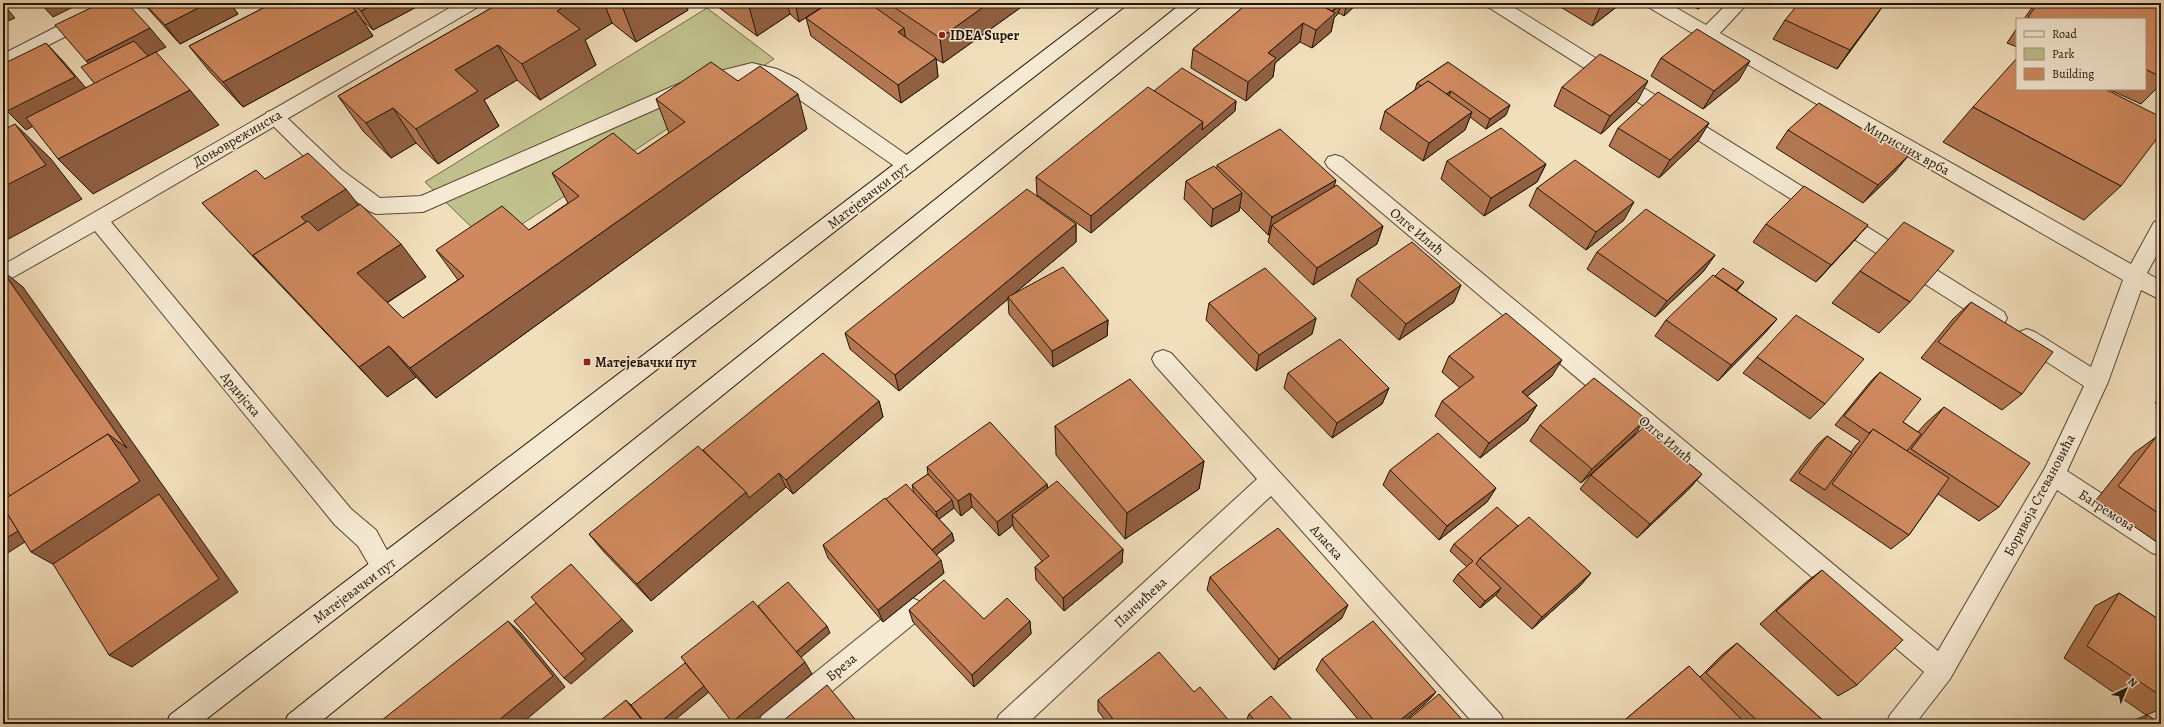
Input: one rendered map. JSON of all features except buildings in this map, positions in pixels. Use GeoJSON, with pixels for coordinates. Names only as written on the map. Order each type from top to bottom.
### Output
{"type":"FeatureCollection","features":[{"type":"Feature","properties":{"kind":"street"},"geometry":{"type":"LineString","coordinates":[[3,62],[118,3]]}},
{"type":"Feature","properties":{"kind":"street","name":"Доњоврежинска"},"geometry":{"type":"LineString","coordinates":[[3,275],[472,3]]}},
{"type":"Feature","properties":{"kind":"street","name":"Матејевачки пут"},"geometry":{"type":"LineString","coordinates":[[179,724],[1118,3]]}},
{"type":"Feature","properties":{"kind":"street"},"geometry":{"type":"LineString","coordinates":[[297,724],[1194,3]]}},
{"type":"Feature","properties":{"kind":"street"},"geometry":{"type":"LineString","coordinates":[[1494,3],[2097,382]]}},
{"type":"Feature","properties":{"kind":"street","name":"Мирисних врба"},"geometry":{"type":"LineString","coordinates":[[1654,3],[1707,35],[2161,291]]}},
{"type":"Feature","properties":{"kind":"street"},"geometry":{"type":"LineString","coordinates":[[1707,35],[1739,3]]}},
{"type":"Feature","properties":{"kind":"street"},"geometry":{"type":"LineString","coordinates":[[274,117],[335,175],[376,206],[423,204],[700,83],[752,70],[770,74],[791,84],[907,165]]}},
{"type":"Feature","properties":{"kind":"street","name":"Олге Илић"},"geometry":{"type":"LineString","coordinates":[[1335,162],[1941,670]]}},
{"type":"Feature","properties":{"kind":"street","name":"Ардијска"},"geometry":{"type":"LineString","coordinates":[[98,220],[343,517],[367,538],[384,567]]}},
{"type":"Feature","properties":{"kind":"street","name":"Боривоја Стевановића"},"geometry":{"type":"LineString","coordinates":[[1899,724],[1941,670],[2053,475],[2097,382],[2135,276],[2161,228]]}},
{"type":"Feature","properties":{"kind":"street","name":"Аласка"},"geometry":{"type":"LineString","coordinates":[[1163,359],[1492,724]]}},
{"type":"Feature","properties":{"kind":"street","name":"Багремова"},"geometry":{"type":"LineString","coordinates":[[2053,475],[2161,546]]}},
{"type":"Feature","properties":{"kind":"street","name":"Панчићева"},"geometry":{"type":"LineString","coordinates":[[1008,724],[1271,480]]}},
{"type":"Feature","properties":{"kind":"street","name":"Бреза"},"geometry":{"type":"LineString","coordinates":[[771,724],[912,610]]}},
{"type":"Feature","properties":{"kind":"green space"},"geometry":{"type":"Polygon","coordinates":[[[707,8],[774,59],[490,245],[425,182],[707,8]]]}},
{"type":"Feature","properties":{"kind":"place","name":"IDEA Super"},"geometry":{"type":"Point","coordinates":[942,35]}},
{"type":"Feature","properties":{"kind":"place","name":"Матејевачки пут"},"geometry":{"type":"Point","coordinates":[587,362]}}]}
